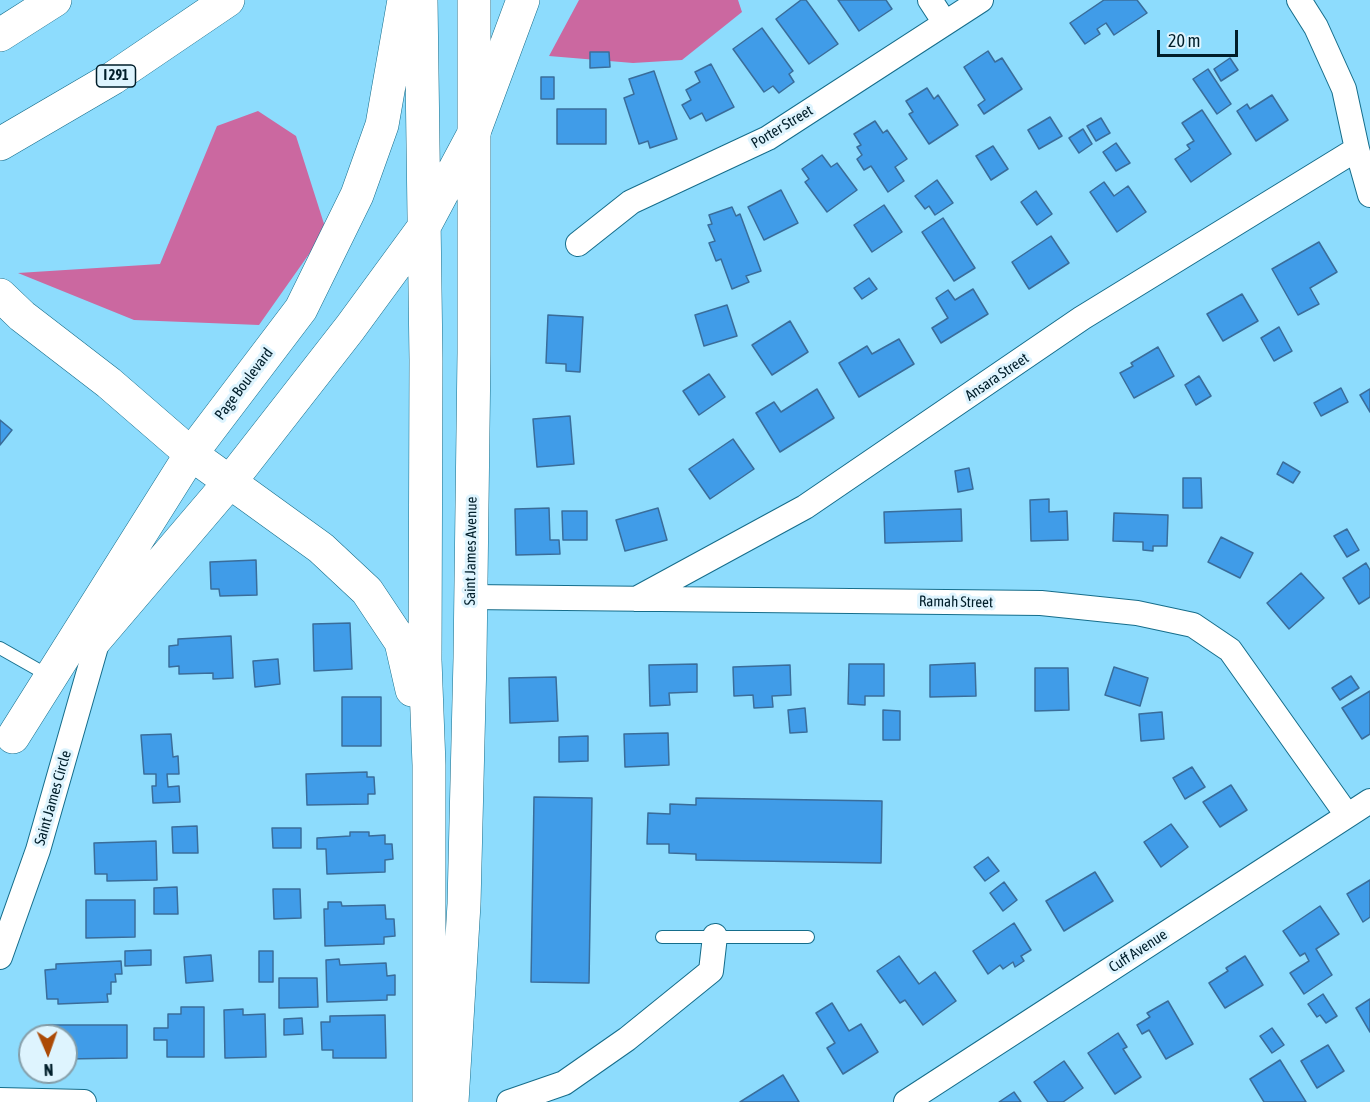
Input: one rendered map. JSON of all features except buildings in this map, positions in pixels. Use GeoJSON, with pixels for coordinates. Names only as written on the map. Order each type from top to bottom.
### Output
{"type":"FeatureCollection","features":[{"type":"Feature","properties":{"kind":"main road"},"geometry":{"type":"LineString","coordinates":[[0,34],[55,0]]}},
{"type":"Feature","properties":{"kind":"main road","name":"I 291"},"geometry":{"type":"LineString","coordinates":[[0,144],[113,78],[228,0]]}},
{"type":"Feature","properties":{"kind":"main road","name":"Page Boulevard"},"geometry":{"type":"LineString","coordinates":[[7,745],[55,679],[191,454],[301,309],[357,195],[382,125],[404,0]]}},
{"type":"Feature","properties":{"kind":"main road"},"geometry":{"type":"LineString","coordinates":[[422,0],[425,660],[429,765],[429,1102]]}},
{"type":"Feature","properties":{"kind":"main road","name":"Saint James Avenue"},"geometry":{"type":"LineString","coordinates":[[452,1102],[464,904],[470,597],[474,0]]}},
{"type":"Feature","properties":{"kind":"main road"},"geometry":{"type":"LineString","coordinates":[[474,132],[523,0]]}},
{"type":"Feature","properties":{"kind":"main road","name":"Page Boulevard"},"geometry":{"type":"LineString","coordinates":[[55,679],[99,636],[229,483],[350,328],[424,227],[474,132]]}},
{"type":"Feature","properties":{"kind":"main road"},"geometry":{"type":"LineString","coordinates":[[7,306],[109,383],[191,454],[321,548],[367,591],[401,642],[429,765]]}},
{"type":"Feature","properties":{"kind":"street"},"geometry":{"type":"LineString","coordinates":[[930,0],[945,23]]}},
{"type":"Feature","properties":{"kind":"street","name":"Porter Street"},"geometry":{"type":"LineString","coordinates":[[578,244],[631,202],[768,138],[981,0]]}},
{"type":"Feature","properties":{"kind":"street"},"geometry":{"type":"LineString","coordinates":[[1299,0],[1316,27],[1344,89],[1357,150],[1370,195]]}},
{"type":"Feature","properties":{"kind":"street","name":"Ansara Street"},"geometry":{"type":"LineString","coordinates":[[635,600],[805,507],[1082,318],[1357,150]]}},
{"type":"Feature","properties":{"kind":"street","name":"Ramah Street"},"geometry":{"type":"LineString","coordinates":[[470,597],[1041,603],[1137,613],[1193,625],[1230,650],[1347,815]]}},
{"type":"Feature","properties":{"kind":"street","name":"Saint James Circle"},"geometry":{"type":"LineString","coordinates":[[0,957],[38,850],[99,636]]}},
{"type":"Feature","properties":{"kind":"street","name":"Cuff Avenue"},"geometry":{"type":"LineString","coordinates":[[906,1102],[1370,801]]}},
{"type":"Feature","properties":{"kind":"street"},"geometry":{"type":"LineString","coordinates":[[509,1102],[564,1083],[627,1039],[711,971],[715,936]]}},
{"type":"Feature","properties":{"kind":"street"},"geometry":{"type":"LineString","coordinates":[[0,1100],[84,1102]]}},
{"type":"Feature","properties":{"kind":"lane"},"geometry":{"type":"LineString","coordinates":[[0,648],[55,679]]}},
{"type":"Feature","properties":{"kind":"lane"},"geometry":{"type":"LineString","coordinates":[[662,936],[808,937]]}},
{"type":"Feature","properties":{"kind":"shaded area"},"geometry":{"type":"Polygon","coordinates":[[[579,0],[738,0],[742,12],[682,60],[633,63],[549,56],[579,0]]]}},
{"type":"Feature","properties":{"kind":"shaded area"},"geometry":{"type":"Polygon","coordinates":[[[258,111],[296,136],[326,230],[259,325],[134,320],[18,273],[160,264],[217,126],[258,111]]]}}]}
